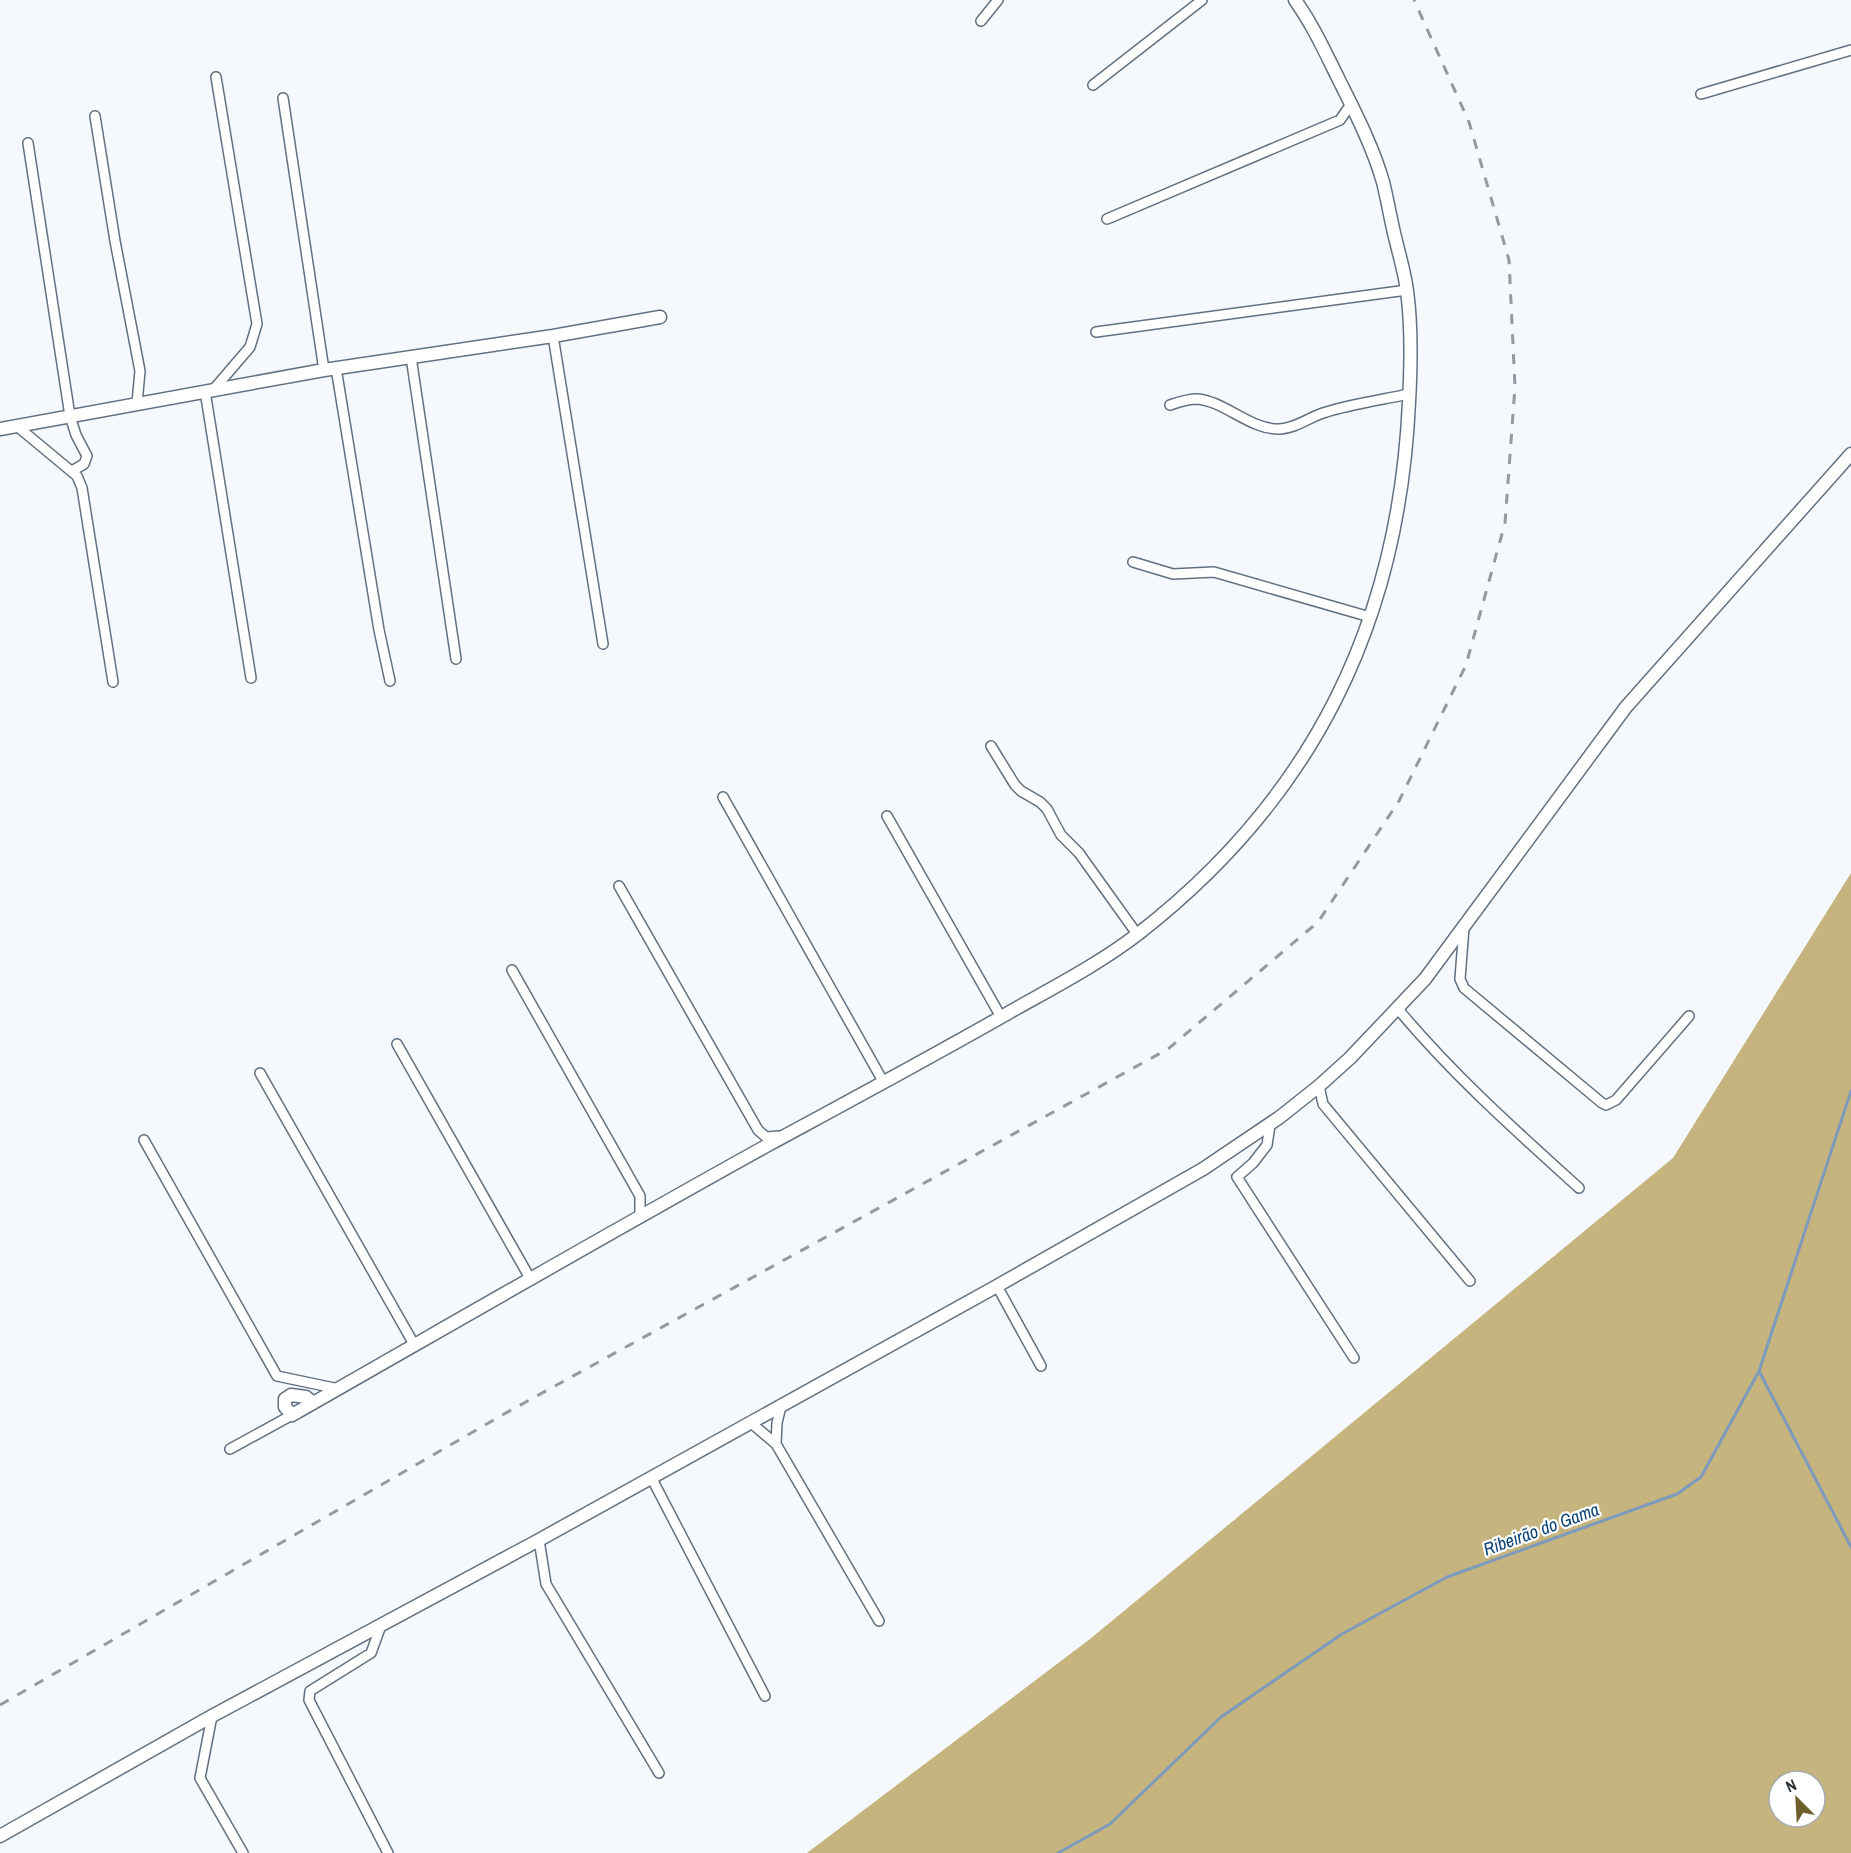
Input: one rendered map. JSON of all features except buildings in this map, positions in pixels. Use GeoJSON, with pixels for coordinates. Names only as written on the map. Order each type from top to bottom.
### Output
{"type":"FeatureCollection","features":[{"type":"Feature","properties":{"kind":"street"},"geometry":{"type":"LineString","coordinates":[[981,21],[998,0]]}},
{"type":"Feature","properties":{"kind":"street"},"geometry":{"type":"LineString","coordinates":[[1093,85],[1202,0]]}},
{"type":"Feature","properties":{"kind":"street"},"geometry":{"type":"LineString","coordinates":[[230,1449],[1099,960],[1137,934],[1185,893],[1260,817],[1295,769],[1334,705],[1370,617],[1383,579],[1396,520],[1404,474],[1409,394],[1407,290],[1382,178],[1351,104],[1309,19],[1295,0]]}},
{"type":"Feature","properties":{"kind":"street"},"geometry":{"type":"LineString","coordinates":[[1701,94],[1851,50]]}},
{"type":"Feature","properties":{"kind":"street"},"geometry":{"type":"LineString","coordinates":[[210,390],[250,347],[257,324],[216,77]]}},
{"type":"Feature","properties":{"kind":"street"},"geometry":{"type":"LineString","coordinates":[[283,98],[330,369],[390,681]]}},
{"type":"Feature","properties":{"kind":"street"},"geometry":{"type":"LineString","coordinates":[[1107,219],[1340,120],[1351,104]]}},
{"type":"Feature","properties":{"kind":"street"},"geometry":{"type":"LineString","coordinates":[[95,116],[115,241],[140,371],[137,404]]}},
{"type":"Feature","properties":{"kind":"street"},"geometry":{"type":"LineString","coordinates":[[1340,120],[1359,124]]}},
{"type":"Feature","properties":{"kind":"street"},"geometry":{"type":"LineString","coordinates":[[28,143],[70,416],[76,435],[87,456],[84,464],[72,471]]}},
{"type":"Feature","properties":{"kind":"street"},"geometry":{"type":"LineString","coordinates":[[1096,332],[1407,290]]}},
{"type":"Feature","properties":{"kind":"street"},"geometry":{"type":"LineString","coordinates":[[0,429],[330,369],[554,336],[660,317]]}},
{"type":"Feature","properties":{"kind":"street"},"geometry":{"type":"LineString","coordinates":[[554,336],[603,644]]}},
{"type":"Feature","properties":{"kind":"street"},"geometry":{"type":"LineString","coordinates":[[411,357],[456,659]]}},
{"type":"Feature","properties":{"kind":"street"},"geometry":{"type":"LineString","coordinates":[[210,390],[251,678]]}},
{"type":"Feature","properties":{"kind":"street"},"geometry":{"type":"LineString","coordinates":[[1170,405],[1186,400],[1204,400],[1258,424],[1278,429],[1299,424],[1341,408],[1409,394]]}},
{"type":"Feature","properties":{"kind":"street"},"geometry":{"type":"LineString","coordinates":[[18,427],[72,471],[80,481],[113,682]]}},
{"type":"Feature","properties":{"kind":"street"},"geometry":{"type":"LineString","coordinates":[[0,1836],[212,1716],[539,1540],[998,1286],[1203,1169],[1270,1125],[1319,1086],[1425,979],[1626,707],[1851,454]]}},
{"type":"Feature","properties":{"kind":"street"},"geometry":{"type":"LineString","coordinates":[[1132,562],[1173,574],[1214,572],[1370,617]]}},
{"type":"Feature","properties":{"kind":"street"},"geometry":{"type":"LineString","coordinates":[[991,746],[1015,785],[1047,809],[1061,835],[1078,854],[1137,934]]}},
{"type":"Feature","properties":{"kind":"street"},"geometry":{"type":"LineString","coordinates":[[723,797],[884,1083]]}},
{"type":"Feature","properties":{"kind":"street"},"geometry":{"type":"LineString","coordinates":[[886,816],[1001,1017]]}},
{"type":"Feature","properties":{"kind":"street"},"geometry":{"type":"LineString","coordinates":[[619,886],[758,1131],[762,1136],[770,1138],[793,1132]]}},
{"type":"Feature","properties":{"kind":"street"},"geometry":{"type":"LineString","coordinates":[[1464,927],[1460,971],[1464,988],[1602,1103],[1611,1104],[1616,1100],[1689,1016]]}},
{"type":"Feature","properties":{"kind":"street"},"geometry":{"type":"LineString","coordinates":[[512,970],[640,1196],[640,1218]]}},
{"type":"Feature","properties":{"kind":"street"},"geometry":{"type":"LineString","coordinates":[[1398,1008],[1457,1074],[1579,1188]]}},
{"type":"Feature","properties":{"kind":"street"},"geometry":{"type":"LineString","coordinates":[[397,1044],[531,1280]]}},
{"type":"Feature","properties":{"kind":"street"},"geometry":{"type":"LineString","coordinates":[[260,1073],[415,1346]]}},
{"type":"Feature","properties":{"kind":"street"},"geometry":{"type":"LineString","coordinates":[[1319,1086],[1323,1104],[1470,1281]]}},
{"type":"Feature","properties":{"kind":"street"},"geometry":{"type":"LineString","coordinates":[[1304,1099],[1323,1104]]}},
{"type":"Feature","properties":{"kind":"street"},"geometry":{"type":"LineString","coordinates":[[1270,1125],[1267,1145],[1253,1163],[1237,1177],[1354,1358]]}},
{"type":"Feature","properties":{"kind":"street"},"geometry":{"type":"LineString","coordinates":[[144,1140],[277,1376],[339,1389]]}},
{"type":"Feature","properties":{"kind":"street"},"geometry":{"type":"LineString","coordinates":[[640,1196],[660,1207]]}},
{"type":"Feature","properties":{"kind":"street"},"geometry":{"type":"LineString","coordinates":[[998,1286],[1041,1366]]}},
{"type":"Feature","properties":{"kind":"street"},"geometry":{"type":"LineString","coordinates":[[292,1415],[285,1407],[285,1399],[291,1395],[306,1397],[313,1402]]}},
{"type":"Feature","properties":{"kind":"street"},"geometry":{"type":"LineString","coordinates":[[776,1444],[777,1423],[782,1406]]}},
{"type":"Feature","properties":{"kind":"street"},"geometry":{"type":"LineString","coordinates":[[750,1422],[776,1444],[879,1621]]}},
{"type":"Feature","properties":{"kind":"street"},"geometry":{"type":"LineString","coordinates":[[651,1477],[765,1696]]}},
{"type":"Feature","properties":{"kind":"street"},"geometry":{"type":"LineString","coordinates":[[539,1540],[546,1584],[659,1773]]}},
{"type":"Feature","properties":{"kind":"street"},"geometry":{"type":"LineString","coordinates":[[382,1623],[371,1653],[310,1691],[309,1700],[388,1853]]}},
{"type":"Feature","properties":{"kind":"street"},"geometry":{"type":"LineString","coordinates":[[212,1716],[200,1778],[243,1853]]}},
{"type":"Feature","properties":{"kind":"shaded area"},"geometry":{"type":"Polygon","coordinates":[[[1851,873],[1851,1853],[807,1853],[1090,1639],[1673,1158],[1851,873]]]}},
{"type":"Feature","properties":{"kind":"waterway","name":"Ribeirão do Gama"},"geometry":{"type":"LineString","coordinates":[[1058,1853],[1110,1824],[1221,1717],[1342,1634],[1447,1577],[1677,1494],[1701,1477],[1759,1371],[1851,1091]]}},
{"type":"Feature","properties":{"kind":"waterway"},"geometry":{"type":"LineString","coordinates":[[1759,1371],[1851,1547]]}},
{"type":"Feature","properties":{"kind":"railway"},"geometry":{"type":"LineString","coordinates":[[0,1705],[504,1414],[1168,1049],[1318,922],[1399,801],[1466,665],[1505,523],[1515,387],[1509,260],[1469,122],[1414,0]]}}]}
